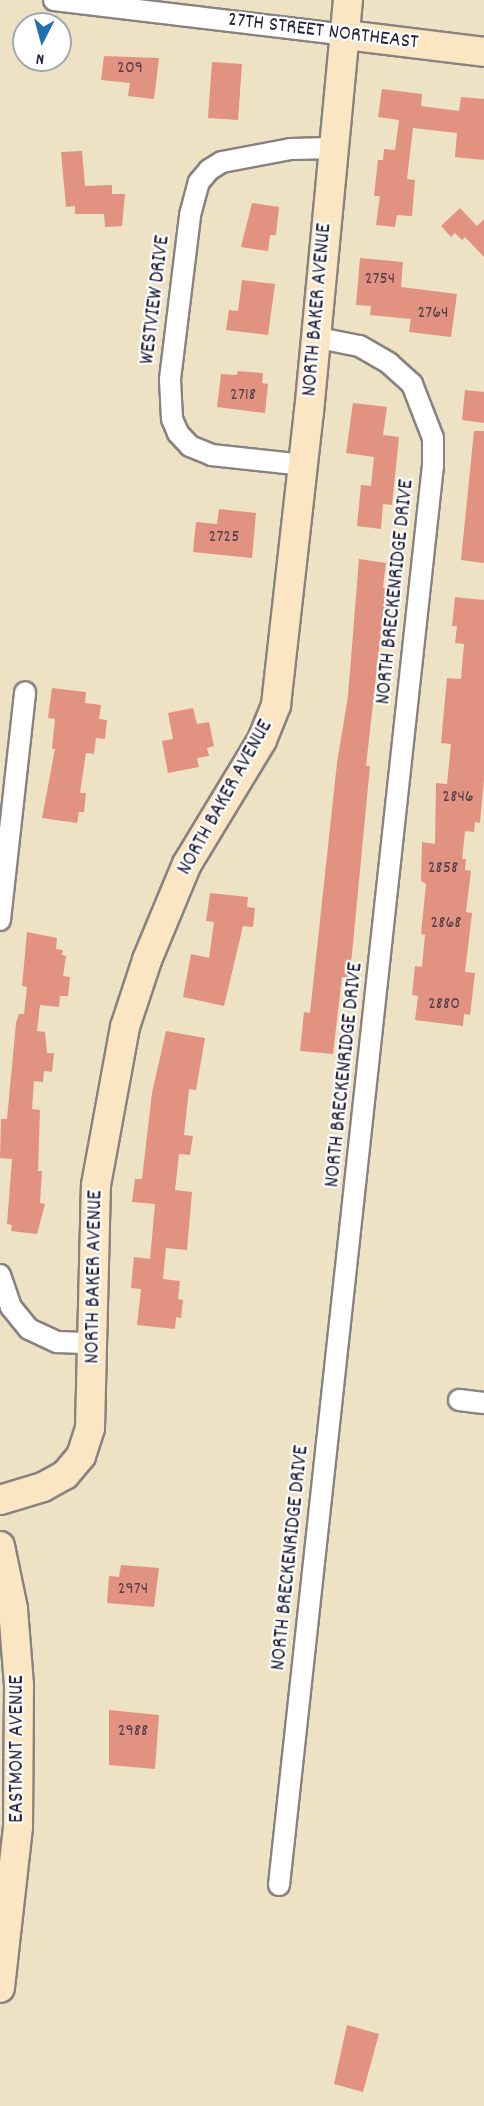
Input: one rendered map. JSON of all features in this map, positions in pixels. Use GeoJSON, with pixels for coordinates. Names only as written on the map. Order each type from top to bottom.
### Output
{"type":"FeatureCollection","features":[{"type":"Feature","properties":{"kind":"main road","name":"NORTH BAKER AVENUE"},"geometry":{"type":"LineString","coordinates":[[0,1500],[51,1483],[65,1475],[81,1456],[90,1428],[96,1185],[124,1027],[151,949],[187,864],[272,720],[279,690],[304,465],[314,337],[348,0]]}},
{"type":"Feature","properties":{"kind":"main road","name":"27TH STREET NORTHEAST"},"geometry":{"type":"LineString","coordinates":[[346,35],[484,52]]}},
{"type":"Feature","properties":{"kind":"main road","name":"EASTMONT AVENUE"},"geometry":{"type":"LineString","coordinates":[[0,1546],[13,1609],[19,1685],[18,1827],[0,1988]]}},
{"type":"Feature","properties":{"kind":"street","name":"27TH STREET NORTHEAST"},"geometry":{"type":"LineString","coordinates":[[54,0],[346,35]]}},
{"type":"Feature","properties":{"kind":"street","name":"WESTVIEW DRIVE"},"geometry":{"type":"LineString","coordinates":[[304,465],[212,455],[190,446],[178,434],[172,419],[170,379],[190,215],[199,182],[208,170],[222,162],[309,146],[333,148]]}},
{"type":"Feature","properties":{"kind":"street","name":"NORTH BRECKENRIDGE DRIVE"},"geometry":{"type":"LineString","coordinates":[[279,1885],[433,466],[433,438],[412,384],[389,363],[359,346],[314,337]]}},
{"type":"Feature","properties":{"kind":"street"},"geometry":{"type":"LineString","coordinates":[[0,920],[25,692]]}},
{"type":"Feature","properties":{"kind":"street"},"geometry":{"type":"LineString","coordinates":[[0,1275],[11,1307],[29,1329],[57,1342],[92,1343]]}},
{"type":"Feature","properties":{"kind":"street"},"geometry":{"type":"LineString","coordinates":[[459,1400],[484,1403]]}},
{"type":"Feature","properties":{"kind":"building"},"geometry":{"type":"Polygon","coordinates":[[[104,56],[159,58],[154,99],[128,96],[130,83],[101,80],[104,56]]]}},
{"type":"Feature","properties":{"kind":"building"},"geometry":{"type":"Polygon","coordinates":[[[212,62],[242,64],[238,120],[208,118],[212,62]]]}},
{"type":"Feature","properties":{"kind":"building"},"geometry":{"type":"Polygon","coordinates":[[[382,89],[422,94],[421,106],[459,111],[461,97],[484,99],[484,160],[455,157],[457,133],[413,128],[407,179],[415,180],[412,216],[397,215],[395,227],[376,225],[380,196],[374,196],[378,160],[383,160],[384,149],[395,150],[399,120],[378,117],[382,89]]]}},
{"type":"Feature","properties":{"kind":"building"},"geometry":{"type":"Polygon","coordinates":[[[82,151],[85,186],[112,185],[112,194],[125,194],[122,226],[105,227],[104,214],[75,214],[75,206],[66,207],[61,152],[82,151]]]}},
{"type":"Feature","properties":{"kind":"building"},"geometry":{"type":"Polygon","coordinates":[[[252,203],[279,207],[276,235],[270,235],[268,251],[241,247],[252,203]]]}},
{"type":"Feature","properties":{"kind":"building"},"geometry":{"type":"Polygon","coordinates":[[[460,208],[477,226],[484,219],[484,257],[465,237],[462,240],[455,233],[451,237],[441,226],[460,208]]]}},
{"type":"Feature","properties":{"kind":"building"},"geometry":{"type":"Polygon","coordinates":[[[360,258],[403,262],[401,287],[457,294],[451,337],[409,332],[411,319],[370,315],[371,306],[356,305],[360,258]]]}},
{"type":"Feature","properties":{"kind":"building"},"geometry":{"type":"Polygon","coordinates":[[[242,280],[275,284],[268,335],[226,330],[229,310],[238,311],[242,280]]]}},
{"type":"Feature","properties":{"kind":"building"},"geometry":{"type":"Polygon","coordinates":[[[238,371],[263,373],[262,383],[268,384],[265,413],[217,407],[221,374],[237,375],[238,371]]]}},
{"type":"Feature","properties":{"kind":"building"},"geometry":{"type":"Polygon","coordinates":[[[465,390],[484,392],[484,423],[462,420],[465,390]]]}},
{"type":"Feature","properties":{"kind":"building"},"geometry":{"type":"Polygon","coordinates":[[[353,403],[387,407],[383,435],[399,437],[392,505],[383,504],[381,529],[357,526],[361,485],[371,486],[374,457],[346,453],[353,403]]]}},
{"type":"Feature","properties":{"kind":"building"},"geometry":{"type":"Polygon","coordinates":[[[474,431],[484,431],[484,563],[461,560],[474,431]]]}},
{"type":"Feature","properties":{"kind":"building"},"geometry":{"type":"Polygon","coordinates":[[[219,509],[256,513],[252,558],[193,552],[196,522],[217,524],[219,509]]]}},
{"type":"Feature","properties":{"kind":"building"},"geometry":{"type":"Polygon","coordinates":[[[359,559],[386,563],[383,588],[391,589],[388,614],[383,614],[366,766],[370,766],[352,954],[349,978],[342,977],[333,1054],[300,1051],[304,1012],[310,1013],[337,763],[348,696],[359,559]]]}},
{"type":"Feature","properties":{"kind":"building"},"geometry":{"type":"Polygon","coordinates":[[[455,597],[484,600],[484,779],[480,823],[475,822],[474,832],[465,831],[462,859],[466,859],[465,870],[471,871],[466,912],[472,913],[465,972],[475,973],[470,1015],[464,1014],[463,1026],[415,1020],[418,996],[412,995],[415,966],[422,967],[425,935],[421,934],[426,884],[421,881],[422,842],[435,844],[436,783],[447,784],[451,744],[441,743],[447,678],[461,679],[464,644],[455,643],[457,626],[452,626],[455,597]]]}},
{"type":"Feature","properties":{"kind":"building"},"geometry":{"type":"Polygon","coordinates":[[[52,688],[86,692],[85,703],[101,705],[99,719],[107,720],[105,739],[96,738],[94,754],[86,753],[80,793],[86,793],[84,812],[79,812],[77,823],[42,818],[55,749],[52,749],[55,719],[48,718],[52,688]]]}},
{"type":"Feature","properties":{"kind":"building"},"geometry":{"type":"Polygon","coordinates":[[[193,708],[197,724],[209,722],[214,746],[207,748],[209,756],[197,758],[199,767],[168,773],[162,741],[173,739],[168,713],[193,708]]]}},
{"type":"Feature","properties":{"kind":"building"},"geometry":{"type":"Polygon","coordinates":[[[210,893],[248,897],[247,907],[255,908],[253,927],[243,926],[224,1006],[183,997],[191,954],[209,958],[214,922],[206,921],[210,893]]]}},
{"type":"Feature","properties":{"kind":"building"},"geometry":{"type":"Polygon","coordinates":[[[27,932],[57,938],[56,949],[63,950],[62,955],[66,956],[63,976],[70,977],[68,996],[60,996],[59,1007],[40,1005],[37,1031],[45,1032],[47,1053],[54,1053],[52,1072],[44,1071],[43,1082],[34,1081],[32,1109],[40,1110],[38,1171],[42,1171],[40,1203],[45,1204],[37,1234],[11,1231],[12,1225],[7,1224],[12,1159],[0,1158],[1,1119],[7,1119],[16,1023],[19,1014],[24,1014],[27,987],[22,986],[27,932]]]}},
{"type":"Feature","properties":{"kind":"building"},"geometry":{"type":"Polygon","coordinates":[[[166,1031],[205,1038],[196,1090],[189,1089],[184,1135],[193,1136],[190,1155],[179,1154],[175,1190],[192,1192],[187,1250],[166,1248],[163,1279],[180,1281],[178,1299],[183,1300],[181,1318],[176,1317],[175,1329],[137,1325],[141,1289],[131,1288],[134,1257],[150,1259],[155,1204],[132,1202],[135,1179],[142,1179],[152,1093],[166,1031]]]}},
{"type":"Feature","properties":{"kind":"building"},"geometry":{"type":"Polygon","coordinates":[[[121,1565],[159,1568],[154,1607],[107,1603],[109,1576],[119,1577],[121,1565]]]}},
{"type":"Feature","properties":{"kind":"building"},"geometry":{"type":"Polygon","coordinates":[[[109,1710],[159,1715],[155,1769],[109,1765],[109,1710]]]}},
{"type":"Feature","properties":{"kind":"building"},"geometry":{"type":"Polygon","coordinates":[[[347,2025],[379,2034],[363,2092],[334,2084],[347,2025]]]}}]}
